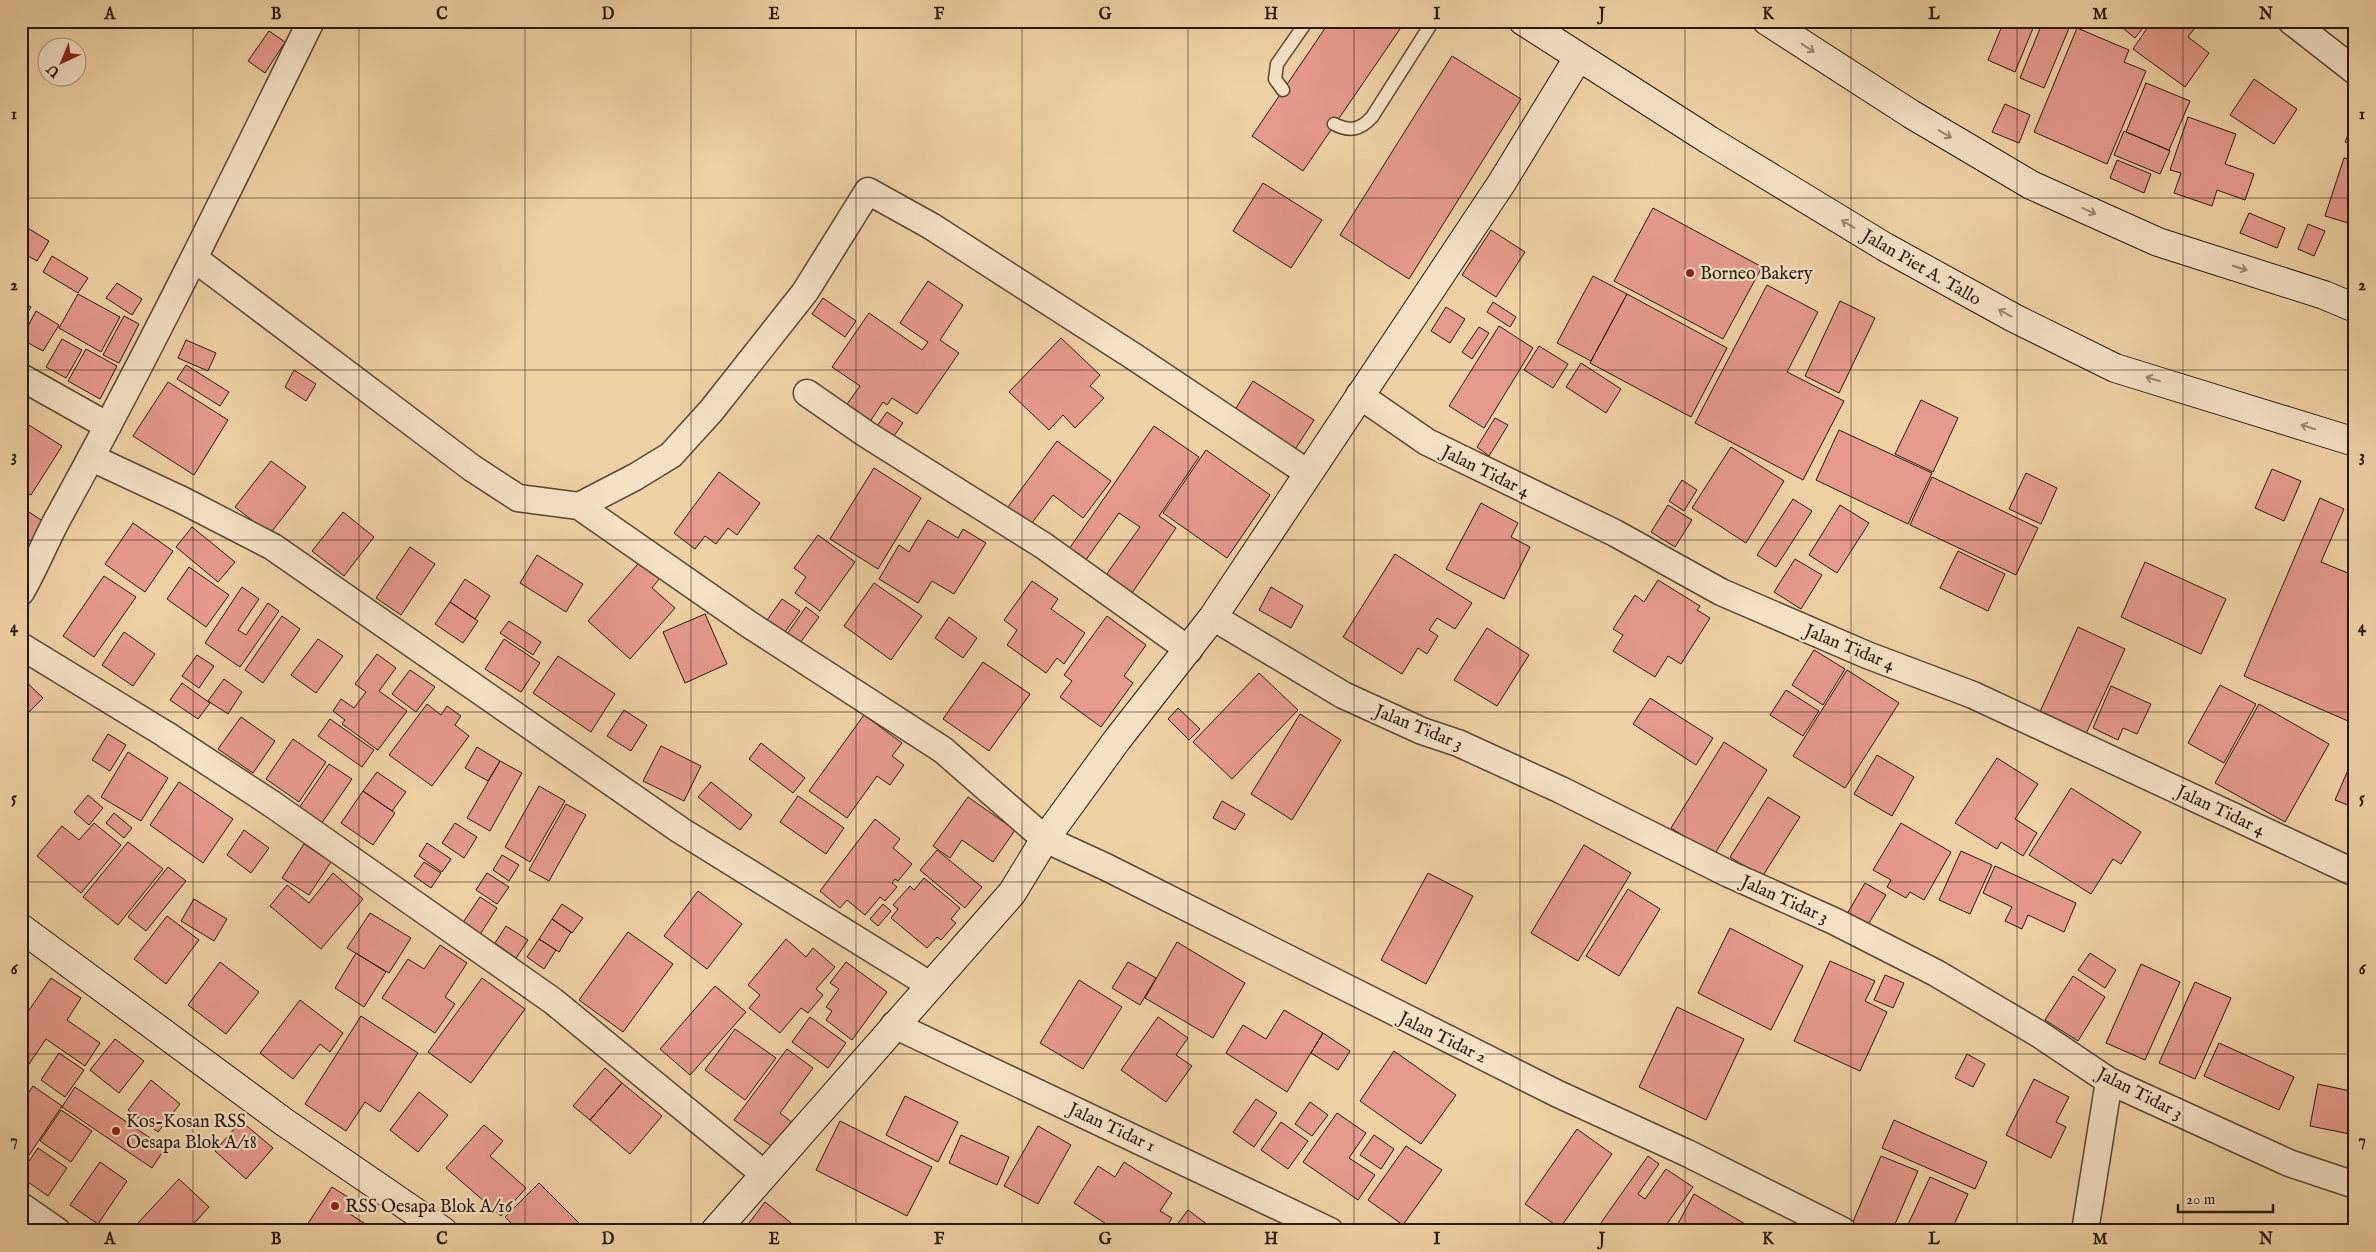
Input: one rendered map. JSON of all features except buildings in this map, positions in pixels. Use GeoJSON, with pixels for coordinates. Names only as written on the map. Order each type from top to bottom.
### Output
{"type":"FeatureCollection","features":[{"type":"Feature","properties":{"kind":"street"},"geometry":{"type":"LineString","coordinates":[[21,592],[195,259],[311,21]]}},
{"type":"Feature","properties":{"kind":"street","name":"Jalan Piet A. Tallo"},"geometry":{"type":"LineString","coordinates":[[1523,21],[1578,58],[1885,247],[2022,322],[2116,368],[2355,442]]}},
{"type":"Feature","properties":{"kind":"street"},"geometry":{"type":"LineString","coordinates":[[1767,21],[1911,114],[2031,185],[2158,242],[2324,295],[2355,308]]}},
{"type":"Feature","properties":{"kind":"street"},"geometry":{"type":"LineString","coordinates":[[2291,21],[2355,71]]}},
{"type":"Feature","properties":{"kind":"street"},"geometry":{"type":"LineString","coordinates":[[715,1231],[1012,892],[1045,839],[1117,740],[1213,617],[1500,184],[1578,58]]}},
{"type":"Feature","properties":{"kind":"street"},"geometry":{"type":"LineString","coordinates":[[195,259],[480,473],[518,498],[579,506],[635,477],[671,455],[711,411],[805,292],[868,191],[931,226],[1133,356],[1308,473]]}},
{"type":"Feature","properties":{"kind":"street"},"geometry":{"type":"LineString","coordinates":[[21,377],[108,426]]}},
{"type":"Feature","properties":{"kind":"street"},"geometry":{"type":"LineString","coordinates":[[807,393],[866,434],[1044,546],[1189,650]]}},
{"type":"Feature","properties":{"kind":"street","name":"Jalan Tidar 4"},"geometry":{"type":"LineString","coordinates":[[1359,395],[1427,442],[1615,533],[1721,592],[1867,655],[1973,695],[2355,873]]}},
{"type":"Feature","properties":{"kind":"street"},"geometry":{"type":"LineString","coordinates":[[92,458],[182,500],[273,547],[680,830],[930,985]]}},
{"type":"Feature","properties":{"kind":"street","name":"Jalan Tidar 2"},"geometry":{"type":"LineString","coordinates":[[579,506],[750,625],[943,750],[1045,839],[1106,867],[1558,1094],[1687,1153],[1843,1231]]}},
{"type":"Feature","properties":{"kind":"street","name":"Jalan Tidar 3"},"geometry":{"type":"LineString","coordinates":[[1213,617],[1343,695],[1422,731],[1458,743],[1561,790],[1729,874],[1834,921],[1927,969],[2039,1034],[2109,1081],[2289,1164],[2355,1185]]}},
{"type":"Feature","properties":{"kind":"street"},"geometry":{"type":"LineString","coordinates":[[21,646],[166,734],[272,804],[553,1001],[764,1174]]}},
{"type":"Feature","properties":{"kind":"street"},"geometry":{"type":"LineString","coordinates":[[25,937],[284,1122],[443,1231]]}},
{"type":"Feature","properties":{"kind":"street","name":"Jalan Tidar 1"},"geometry":{"type":"LineString","coordinates":[[894,1025],[1330,1231]]}},
{"type":"Feature","properties":{"kind":"street"},"geometry":{"type":"LineString","coordinates":[[2085,1231],[2109,1081]]}},
{"type":"Feature","properties":{"kind":"street"},"geometry":{"type":"LineString","coordinates":[[21,1206],[57,1231]]}},
{"type":"Feature","properties":{"kind":"lane"},"geometry":{"type":"LineString","coordinates":[[1283,90],[1275,79],[1277,64],[1307,21]]}},
{"type":"Feature","properties":{"kind":"lane"},"geometry":{"type":"LineString","coordinates":[[1334,124],[1350,130],[1360,127],[1372,117],[1432,21]]}},
{"type":"Feature","properties":{"kind":"place","name":"Borneo Bakery"},"geometry":{"type":"Point","coordinates":[1690,273]}},
{"type":"Feature","properties":{"kind":"place","name":"Kos-Kosan RSS Oesapa Blok A/18"},"geometry":{"type":"Point","coordinates":[116,1131]}},
{"type":"Feature","properties":{"kind":"place","name":"RSS Oesapa Blok A/16"},"geometry":{"type":"Point","coordinates":[335,1206]}}]}
